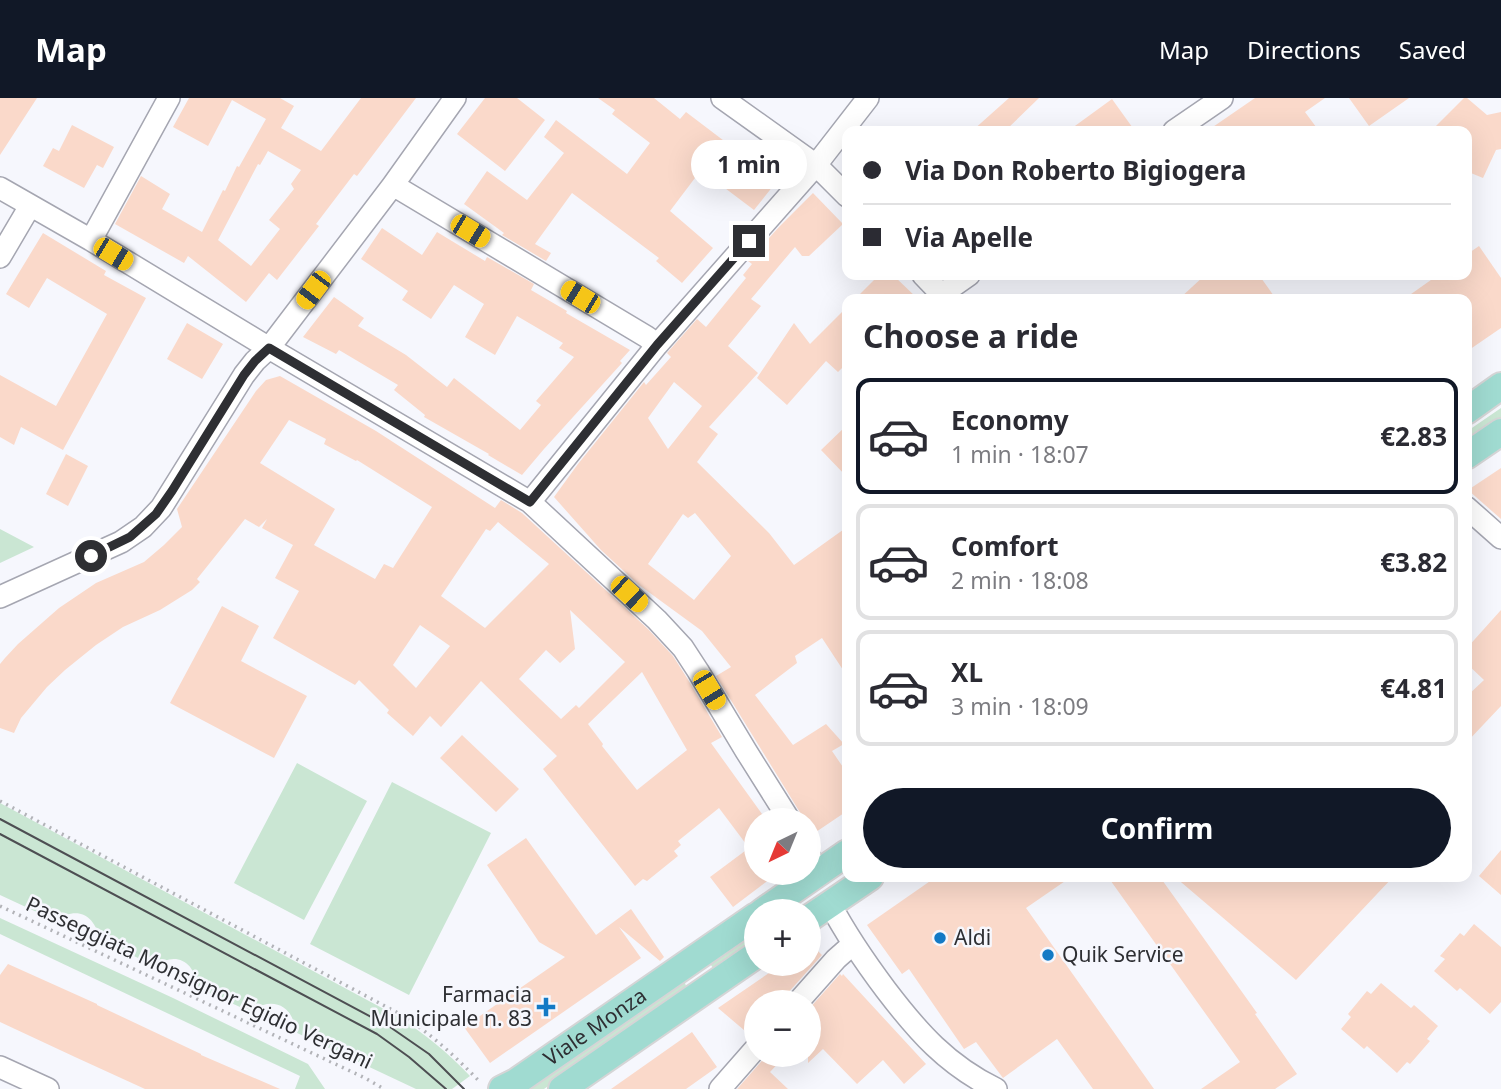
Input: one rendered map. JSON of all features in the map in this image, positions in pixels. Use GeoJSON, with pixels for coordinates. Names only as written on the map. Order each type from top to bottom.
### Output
{"type":"FeatureCollection","features":[{"type":"Feature","properties":{"kind":"main road"},"geometry":{"type":"LineString","coordinates":[[1472,407],[1501,386]]}},
{"type":"Feature","properties":{"kind":"main road"},"geometry":{"type":"LineString","coordinates":[[1472,452],[1501,432]]}},
{"type":"Feature","properties":{"kind":"main road"},"geometry":{"type":"LineString","coordinates":[[821,861],[842,855]]}},
{"type":"Feature","properties":{"kind":"main road"},"geometry":{"type":"LineString","coordinates":[[821,910],[862,882]]}},
{"type":"Feature","properties":{"kind":"main road"},"geometry":{"type":"LineString","coordinates":[[776,899],[790,886]]}},
{"type":"Feature","properties":{"kind":"main road","name":"Viale Monza"},"geometry":{"type":"LineString","coordinates":[[491,1085],[516,1083],[744,924]]}},
{"type":"Feature","properties":{"kind":"main road","name":"Viale Monza"},"geometry":{"type":"LineString","coordinates":[[562,1089],[744,963]]}},
{"type":"Feature","properties":{"kind":"street"},"geometry":{"type":"LineString","coordinates":[[91,240],[169,98]]}},
{"type":"Feature","properties":{"kind":"street"},"geometry":{"type":"LineString","coordinates":[[0,597],[114,546],[130,537],[156,514],[249,368],[269,348],[393,185],[455,98]]}},
{"type":"Feature","properties":{"kind":"street"},"geometry":{"type":"LineString","coordinates":[[722,98],[817,165],[842,191]]}},
{"type":"Feature","properties":{"kind":"street"},"geometry":{"type":"LineString","coordinates":[[847,126],[868,98]]}},
{"type":"Feature","properties":{"kind":"street"},"geometry":{"type":"LineString","coordinates":[[1181,126],[1222,98]]}},
{"type":"Feature","properties":{"kind":"street"},"geometry":{"type":"LineString","coordinates":[[530,502],[657,345],[817,165],[842,132]]}},
{"type":"Feature","properties":{"kind":"street"},"geometry":{"type":"LineString","coordinates":[[393,185],[657,345]]}},
{"type":"Feature","properties":{"kind":"street"},"geometry":{"type":"LineString","coordinates":[[0,188],[530,502],[683,648],[782,808]]}},
{"type":"Feature","properties":{"kind":"street"},"geometry":{"type":"LineString","coordinates":[[0,257],[30,206]]}},
{"type":"Feature","properties":{"kind":"street"},"geometry":{"type":"LineString","coordinates":[[928,280],[941,294]]}},
{"type":"Feature","properties":{"kind":"street"},"geometry":{"type":"LineString","coordinates":[[947,294],[963,280]]}},
{"type":"Feature","properties":{"kind":"street"},"geometry":{"type":"LineString","coordinates":[[1472,512],[1501,538]]}},
{"type":"Feature","properties":{"kind":"street"},"geometry":{"type":"LineString","coordinates":[[821,913],[853,944],[909,1020],[930,1043],[960,1069],[996,1089]]}},
{"type":"Feature","properties":{"kind":"street"},"geometry":{"type":"LineString","coordinates":[[809,990],[853,944]]}},
{"type":"Feature","properties":{"kind":"street"},"geometry":{"type":"LineString","coordinates":[[688,962],[707,988]]}},
{"type":"Feature","properties":{"kind":"street"},"geometry":{"type":"LineString","coordinates":[[720,1089],[744,1062]]}},
{"type":"Feature","properties":{"kind":"street"},"geometry":{"type":"LineString","coordinates":[[0,1067],[48,1089]]}},
{"type":"Feature","properties":{"kind":"path"},"geometry":{"type":"LineString","coordinates":[[0,801],[404,1017],[425,1030],[491,1085]]}},
{"type":"Feature","properties":{"kind":"path","name":"Passeggiata Monsignor Egidio Vergani"},"geometry":{"type":"LineString","coordinates":[[0,906],[384,1089]]}},
{"type":"Feature","properties":{"kind":"green space"},"geometry":{"type":"Polygon","coordinates":[[[1501,408],[1501,418],[1472,439],[1472,428],[1501,408]]]}},
{"type":"Feature","properties":{"kind":"green space"},"geometry":{"type":"Polygon","coordinates":[[[0,529],[34,547],[0,563],[0,529]]]}},
{"type":"Feature","properties":{"kind":"green space"},"geometry":{"type":"Polygon","coordinates":[[[297,763],[367,801],[304,920],[234,883],[297,763]]]}},
{"type":"Feature","properties":{"kind":"green space"},"geometry":{"type":"Polygon","coordinates":[[[392,782],[491,833],[409,995],[310,944],[392,782]]]}},
{"type":"Feature","properties":{"kind":"green space"},"geometry":{"type":"Polygon","coordinates":[[[0,803],[395,1015],[434,1043],[470,1076],[452,1089],[416,1089],[295,1032],[291,1016],[280,1006],[266,1004],[251,1012],[196,987],[192,971],[183,961],[170,959],[155,966],[100,940],[94,924],[84,915],[71,914],[56,921],[0,895],[0,803]]]}},
{"type":"Feature","properties":{"kind":"green space"},"geometry":{"type":"Polygon","coordinates":[[[0,918],[308,1064],[325,1089],[295,1089],[300,1076],[0,934],[0,918]]]}},
{"type":"Feature","properties":{"kind":"green space"},"geometry":{"type":"Polygon","coordinates":[[[744,940],[744,948],[716,968],[711,965],[744,940]]]}},
{"type":"Feature","properties":{"kind":"green space"},"geometry":{"type":"Polygon","coordinates":[[[681,983],[685,983],[687,989],[544,1089],[531,1089],[681,983]]]}},
{"type":"Feature","properties":{"kind":"building"},"geometry":{"type":"Polygon","coordinates":[[[0,98],[37,98],[0,155],[0,98]]]}},
{"type":"Feature","properties":{"kind":"building"},"geometry":{"type":"Polygon","coordinates":[[[189,98],[280,98],[294,106],[281,128],[321,151],[361,98],[416,98],[357,176],[354,174],[316,224],[319,226],[277,280],[269,273],[246,302],[188,256],[184,263],[115,224],[141,176],[170,194],[162,209],[202,232],[223,190],[225,191],[266,119],[232,100],[208,146],[173,127],[189,98]],[[268,151],[260,165],[258,164],[218,240],[251,266],[280,229],[269,220],[294,189],[291,184],[301,170],[268,151]]]}},
{"type":"Feature","properties":{"kind":"building"},"geometry":{"type":"Polygon","coordinates":[[[485,98],[517,98],[545,120],[505,171],[457,134],[485,98]]]}},
{"type":"Feature","properties":{"kind":"building"},"geometry":{"type":"Polygon","coordinates":[[[598,98],[654,98],[680,119],[686,112],[777,181],[754,210],[701,170],[670,211],[713,248],[682,283],[656,261],[659,258],[572,193],[535,244],[551,253],[546,261],[502,235],[504,233],[464,204],[487,171],[527,200],[564,153],[544,137],[556,120],[627,174],[650,143],[612,114],[615,110],[598,98]]]}},
{"type":"Feature","properties":{"kind":"building"},"geometry":{"type":"Polygon","coordinates":[[[1009,98],[1039,98],[1010,126],[978,126],[1009,98]]]}},
{"type":"Feature","properties":{"kind":"building"},"geometry":{"type":"Polygon","coordinates":[[[1255,98],[1325,98],[1305,112],[1315,126],[1214,126],[1255,98]]]}},
{"type":"Feature","properties":{"kind":"building"},"geometry":{"type":"Polygon","coordinates":[[[1349,98],[1409,98],[1369,126],[1349,98]]]}},
{"type":"Feature","properties":{"kind":"building"},"geometry":{"type":"Polygon","coordinates":[[[1464,98],[1487,115],[1501,112],[1501,149],[1496,150],[1483,178],[1472,173],[1472,126],[1436,126],[1464,98]]]}},
{"type":"Feature","properties":{"kind":"building"},"geometry":{"type":"Polygon","coordinates":[[[1112,99],[1131,126],[1075,126],[1112,99]]]}},
{"type":"Feature","properties":{"kind":"building"},"geometry":{"type":"Polygon","coordinates":[[[72,125],[114,147],[103,168],[97,165],[84,188],[43,166],[53,148],[59,151],[72,125]]]}},
{"type":"Feature","properties":{"kind":"building"},"geometry":{"type":"Polygon","coordinates":[[[813,193],[842,223],[809,256],[802,256],[795,247],[751,299],[761,306],[728,346],[758,373],[709,427],[718,434],[697,462],[769,533],[794,565],[842,531],[842,668],[822,638],[795,656],[797,663],[755,695],[793,745],[826,724],[842,742],[842,745],[832,751],[842,766],[842,814],[821,829],[821,808],[797,808],[716,676],[731,667],[702,631],[639,585],[601,550],[554,497],[644,382],[646,385],[671,357],[667,353],[697,319],[706,327],[746,278],[743,275],[752,264],[748,261],[813,193]],[[674,382],[648,418],[668,449],[702,406],[674,382]],[[695,513],[688,518],[683,514],[648,564],[694,600],[731,556],[695,513]]]}},
{"type":"Feature","properties":{"kind":"building"},"geometry":{"type":"Polygon","coordinates":[[[382,228],[422,255],[437,232],[485,261],[487,257],[534,284],[531,290],[630,350],[620,361],[622,363],[522,475],[424,417],[425,415],[394,390],[398,385],[339,350],[336,354],[303,337],[334,297],[364,318],[358,326],[406,355],[447,387],[454,378],[520,430],[541,405],[536,401],[574,357],[559,348],[563,343],[517,316],[495,355],[465,337],[484,304],[454,285],[431,319],[402,300],[408,291],[361,259],[382,228]]]}},
{"type":"Feature","properties":{"kind":"building"},"geometry":{"type":"Polygon","coordinates":[[[43,233],[106,271],[104,275],[146,298],[63,450],[21,427],[14,445],[0,437],[0,375],[56,406],[107,314],[47,278],[29,308],[6,294],[43,233]]]}},
{"type":"Feature","properties":{"kind":"building"},"geometry":{"type":"Polygon","coordinates":[[[1479,246],[1501,278],[1501,328],[1472,348],[1472,294],[1411,294],[1431,280],[1472,280],[1472,251],[1479,246]]]}},
{"type":"Feature","properties":{"kind":"building"},"geometry":{"type":"Polygon","coordinates":[[[874,280],[898,280],[913,294],[860,294],[874,280]]]}},
{"type":"Feature","properties":{"kind":"building"},"geometry":{"type":"Polygon","coordinates":[[[1200,280],[1263,280],[1272,294],[1184,294],[1200,280]]]}},
{"type":"Feature","properties":{"kind":"building"},"geometry":{"type":"Polygon","coordinates":[[[842,312],[842,368],[838,372],[826,361],[787,405],[757,378],[794,323],[810,344],[842,312]]]}},
{"type":"Feature","properties":{"kind":"building"},"geometry":{"type":"Polygon","coordinates":[[[187,323],[223,344],[202,379],[167,359],[187,323]]]}},
{"type":"Feature","properties":{"kind":"building"},"geometry":{"type":"Polygon","coordinates":[[[280,376],[376,431],[495,508],[501,500],[522,513],[648,629],[673,656],[687,678],[722,737],[711,743],[758,808],[744,808],[744,841],[719,808],[678,841],[681,845],[674,851],[678,856],[647,881],[643,879],[635,886],[543,769],[557,756],[481,681],[441,727],[430,716],[413,736],[387,713],[389,710],[359,680],[355,685],[273,638],[299,591],[275,578],[293,545],[262,528],[267,519],[259,527],[245,519],[197,579],[200,582],[192,590],[160,610],[123,627],[96,645],[47,687],[21,718],[14,733],[0,728],[0,664],[18,644],[59,608],[96,583],[144,562],[182,527],[177,509],[266,380],[280,376]],[[289,420],[260,463],[335,509],[314,545],[375,579],[384,564],[393,568],[432,507],[357,460],[324,444],[326,439],[289,420]],[[498,522],[490,531],[486,529],[441,596],[485,628],[549,564],[498,522]],[[570,610],[575,649],[560,663],[546,650],[519,679],[561,719],[576,705],[579,708],[625,662],[570,610]],[[420,625],[393,665],[416,688],[450,646],[420,625]],[[642,672],[588,724],[637,790],[687,750],[642,672]]]}},
{"type":"Feature","properties":{"kind":"building"},"geometry":{"type":"Polygon","coordinates":[[[842,430],[842,472],[821,450],[842,430]]]}},
{"type":"Feature","properties":{"kind":"building"},"geometry":{"type":"Polygon","coordinates":[[[66,454],[88,466],[68,506],[46,494],[66,454]]]}},
{"type":"Feature","properties":{"kind":"building"},"geometry":{"type":"Polygon","coordinates":[[[1501,468],[1501,519],[1472,494],[1472,487],[1501,468]]]}},
{"type":"Feature","properties":{"kind":"building"},"geometry":{"type":"Polygon","coordinates":[[[222,606],[259,626],[241,661],[307,696],[274,758],[170,703],[222,606]]]}},
{"type":"Feature","properties":{"kind":"building"},"geometry":{"type":"Polygon","coordinates":[[[1501,610],[1501,706],[1472,737],[1472,691],[1484,680],[1472,669],[1472,642],[1501,610]]]}},
{"type":"Feature","properties":{"kind":"building"},"geometry":{"type":"Polygon","coordinates":[[[462,735],[519,789],[496,812],[440,758],[462,735]]]}},
{"type":"Feature","properties":{"kind":"building"},"geometry":{"type":"Polygon","coordinates":[[[526,838],[596,935],[631,909],[664,957],[660,961],[619,927],[641,958],[490,1063],[464,1027],[565,957],[539,942],[487,865],[526,838]]]}},
{"type":"Feature","properties":{"kind":"building"},"geometry":{"type":"Polygon","coordinates":[[[1501,850],[1501,895],[1479,876],[1501,850]]]}},
{"type":"Feature","properties":{"kind":"building"},"geometry":{"type":"Polygon","coordinates":[[[744,852],[744,886],[761,886],[733,907],[710,877],[744,852]]]}},
{"type":"Feature","properties":{"kind":"building"},"geometry":{"type":"Polygon","coordinates":[[[929,882],[1064,882],[1026,908],[1154,1089],[1093,1089],[1057,1039],[1003,1078],[976,1042],[964,1049],[909,969],[902,974],[867,925],[929,882]]]}},
{"type":"Feature","properties":{"kind":"building"},"geometry":{"type":"Polygon","coordinates":[[[1112,882],[1164,882],[1297,1074],[1275,1089],[1201,1089],[1240,1062],[1112,882]]]}},
{"type":"Feature","properties":{"kind":"building"},"geometry":{"type":"Polygon","coordinates":[[[1181,882],[1388,882],[1296,980],[1181,882]]]}},
{"type":"Feature","properties":{"kind":"building"},"geometry":{"type":"Polygon","coordinates":[[[1474,924],[1501,947],[1501,1002],[1490,1014],[1460,988],[1457,991],[1434,971],[1445,959],[1440,956],[1460,933],[1464,936],[1474,924]]]}},
{"type":"Feature","properties":{"kind":"building"},"geometry":{"type":"Polygon","coordinates":[[[8,964],[280,1089],[145,1089],[75,1057],[0,1022],[0,975],[8,964]]]}},
{"type":"Feature","properties":{"kind":"building"},"geometry":{"type":"Polygon","coordinates":[[[843,974],[926,1064],[904,1084],[883,1060],[857,1084],[823,1049],[821,1051],[821,995],[843,974]]]}},
{"type":"Feature","properties":{"kind":"building"},"geometry":{"type":"Polygon","coordinates":[[[765,976],[803,976],[791,990],[744,990],[765,976]]]}},
{"type":"Feature","properties":{"kind":"building"},"geometry":{"type":"Polygon","coordinates":[[[1381,983],[1411,1008],[1414,1005],[1438,1026],[1427,1039],[1430,1041],[1410,1064],[1407,1062],[1397,1073],[1367,1046],[1364,1049],[1341,1029],[1351,1017],[1348,1014],[1367,991],[1371,994],[1381,983]]]}},
{"type":"Feature","properties":{"kind":"building"},"geometry":{"type":"Polygon","coordinates":[[[744,990],[744,1030],[718,1008],[744,990]]]}},
{"type":"Feature","properties":{"kind":"building"},"geometry":{"type":"Polygon","coordinates":[[[692,1032],[717,1067],[686,1089],[611,1089],[692,1032]]]}},
{"type":"Feature","properties":{"kind":"building"},"geometry":{"type":"Polygon","coordinates":[[[756,1067],[775,1067],[770,1072],[788,1089],[737,1089],[756,1067]]]}},
{"type":"Feature","properties":{"kind":"tram line"},"geometry":{"type":"LineString","coordinates":[[0,819],[390,1027],[429,1054],[464,1089]]}},
{"type":"Feature","properties":{"kind":"tram line"},"geometry":{"type":"LineString","coordinates":[[0,834],[377,1034],[446,1089]]}},
{"type":"Feature","properties":{"kind":"place","name":"Aldi"},"geometry":{"type":"Point","coordinates":[940,938]}},
{"type":"Feature","properties":{"kind":"place","name":"Quik Service"},"geometry":{"type":"Point","coordinates":[1048,955]}},
{"type":"Feature","properties":{"kind":"place","name":"Farmacia Municipale n. 83"},"geometry":{"type":"Point","coordinates":[546,1007]}},
{"type":"Feature","properties":{"kind":"route"},"geometry":{"type":"LineString","coordinates":[[91,556],[130,537],[156,514],[244,375],[269,348],[530,502],[657,345],[749,241]]}}]}
